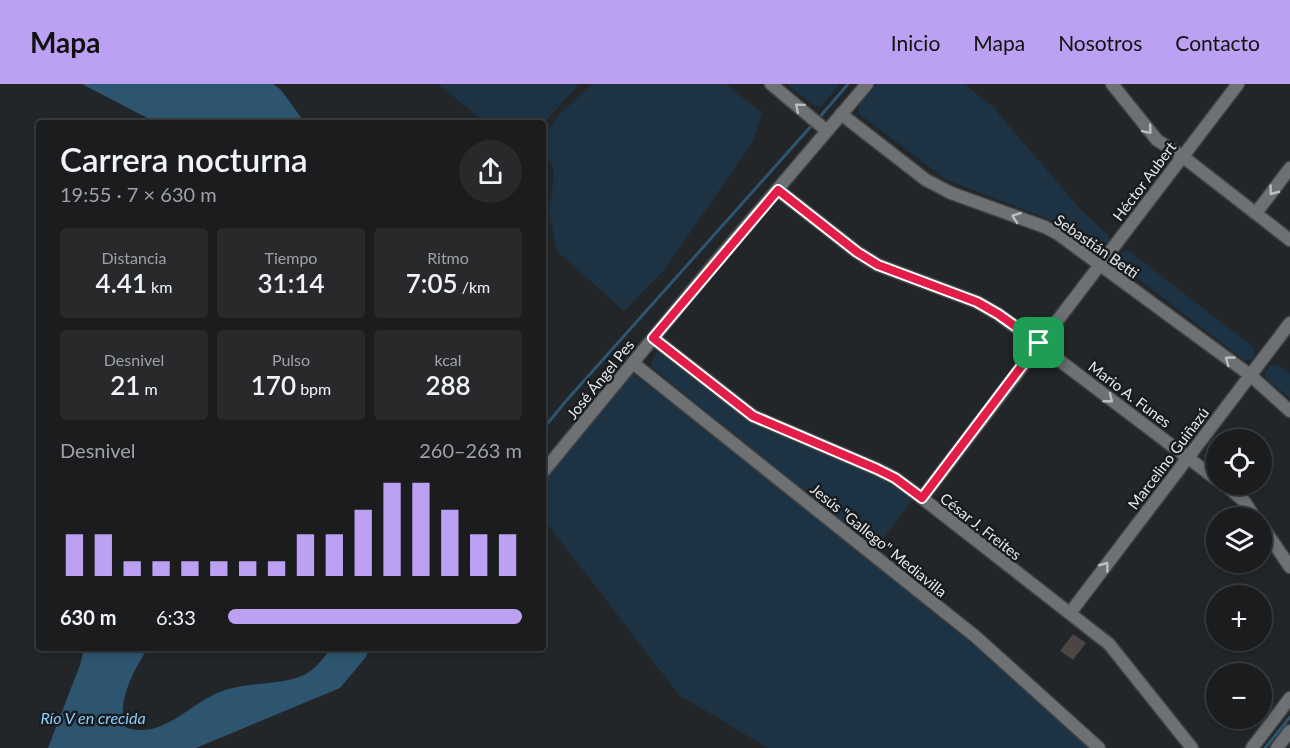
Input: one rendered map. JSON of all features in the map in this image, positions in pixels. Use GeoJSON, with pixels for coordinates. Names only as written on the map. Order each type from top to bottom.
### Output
{"type":"FeatureCollection","features":[{"type":"Feature","properties":{"kind":"street"},"geometry":{"type":"LineString","coordinates":[[771,84],[827,131]]}},
{"type":"Feature","properties":{"kind":"street","name":"José Ángel Pes"},"geometry":{"type":"LineString","coordinates":[[546,468],[867,84]]}},
{"type":"Feature","properties":{"kind":"street"},"geometry":{"type":"LineString","coordinates":[[1112,84],[1156,140],[1182,156],[1290,240]]}},
{"type":"Feature","properties":{"kind":"street","name":"Héctor Aubert"},"geometry":{"type":"LineString","coordinates":[[922,498],[1238,84]]}},
{"type":"Feature","properties":{"kind":"street","name":"Sebastián Betti"},"geometry":{"type":"LineString","coordinates":[[841,114],[926,180],[951,193],[1045,227],[1058,234],[1250,375],[1290,411]]}},
{"type":"Feature","properties":{"kind":"street"},"geometry":{"type":"LineString","coordinates":[[1256,213],[1290,168]]}},
{"type":"Feature","properties":{"kind":"street","name":"Mario A. Funes"},"geometry":{"type":"LineString","coordinates":[[778,190],[857,252],[878,265],[977,302],[998,314],[1206,471]]}},
{"type":"Feature","properties":{"kind":"street","name":"Marcelino Guiñazú"},"geometry":{"type":"LineString","coordinates":[[1070,613],[1290,323]]}},
{"type":"Feature","properties":{"kind":"street","name":"César J. Freites"},"geometry":{"type":"LineString","coordinates":[[653,338],[753,416],[877,469],[895,478],[922,498],[1109,644],[1192,748]]}},
{"type":"Feature","properties":{"kind":"street","name":"Jesús \"Gallego\" Mediavilla"},"geometry":{"type":"LineString","coordinates":[[633,363],[976,637],[1099,748]]}},
{"type":"Feature","properties":{"kind":"street"},"geometry":{"type":"LineString","coordinates":[[1237,495],[1248,507]]}},
{"type":"Feature","properties":{"kind":"street"},"geometry":{"type":"LineString","coordinates":[[1272,541],[1290,567]]}},
{"type":"Feature","properties":{"kind":"street"},"geometry":{"type":"LineString","coordinates":[[1252,748],[1290,698]]}},
{"type":"Feature","properties":{"kind":"street"},"geometry":{"type":"LineString","coordinates":[[1277,748],[1290,731]]}},
{"type":"Feature","properties":{"kind":"shaded area"},"geometry":{"type":"Polygon","coordinates":[[[438,84],[579,84],[546,121],[482,120],[438,84]]]}},
{"type":"Feature","properties":{"kind":"shaded area"},"geometry":{"type":"Polygon","coordinates":[[[592,84],[726,84],[762,113],[753,141],[665,269],[624,311],[557,251],[549,213],[554,173],[546,148],[546,134],[556,118],[592,84]]]}},
{"type":"Feature","properties":{"kind":"shaded area"},"geometry":{"type":"Polygon","coordinates":[[[787,84],[840,84],[820,107],[813,105],[787,84]]]}},
{"type":"Feature","properties":{"kind":"shaded area"},"geometry":{"type":"Polygon","coordinates":[[[877,84],[964,84],[992,106],[1082,211],[1108,235],[1109,244],[1102,250],[1097,249],[1069,227],[947,180],[858,113],[859,104],[877,84]]]}},
{"type":"Feature","properties":{"kind":"shaded area"},"geometry":{"type":"Polygon","coordinates":[[[1124,251],[1129,251],[1253,347],[1254,357],[1244,360],[1118,263],[1117,259],[1124,251]]]}},
{"type":"Feature","properties":{"kind":"shaded area"},"geometry":{"type":"Polygon","coordinates":[[[657,351],[748,419],[874,474],[913,499],[876,548],[650,366],[657,351]]]}},
{"type":"Feature","properties":{"kind":"shaded area"},"geometry":{"type":"Polygon","coordinates":[[[1270,365],[1279,366],[1290,374],[1290,398],[1267,379],[1264,374],[1270,365]]]}},
{"type":"Feature","properties":{"kind":"shaded area"},"geometry":{"type":"Polygon","coordinates":[[[631,372],[765,476],[997,664],[1090,748],[768,748],[679,695],[546,522],[546,474],[631,372]]]}},
{"type":"Feature","properties":{"kind":"water"},"geometry":{"type":"Polygon","coordinates":[[[82,84],[273,84],[281,90],[303,120],[151,120],[82,84]]]}},
{"type":"Feature","properties":{"kind":"water","name":"Río V en crecida"},"geometry":{"type":"Polygon","coordinates":[[[83,651],[146,651],[132,676],[123,706],[125,727],[138,730],[163,725],[220,692],[242,686],[297,678],[310,672],[329,651],[369,651],[340,688],[196,748],[48,748],[83,651]]]}},
{"type":"Feature","properties":{"kind":"building"},"geometry":{"type":"Polygon","coordinates":[[[1073,634],[1086,643],[1073,660],[1060,651],[1073,634]]]}},
{"type":"Feature","properties":{"kind":"waterway"},"geometry":{"type":"LineString","coordinates":[[818,119],[848,84]]}},
{"type":"Feature","properties":{"kind":"waterway"},"geometry":{"type":"LineString","coordinates":[[546,425],[813,124]]}},
{"type":"Feature","properties":{"kind":"waterway"},"geometry":{"type":"LineString","coordinates":[[1265,748],[1290,717]]}},
{"type":"Feature","properties":{"kind":"route"},"geometry":{"type":"LineString","coordinates":[[778,190],[857,252],[878,265],[977,302],[1039,343],[922,498],[895,478],[877,469],[753,416],[653,338],[778,190]]}}]}
